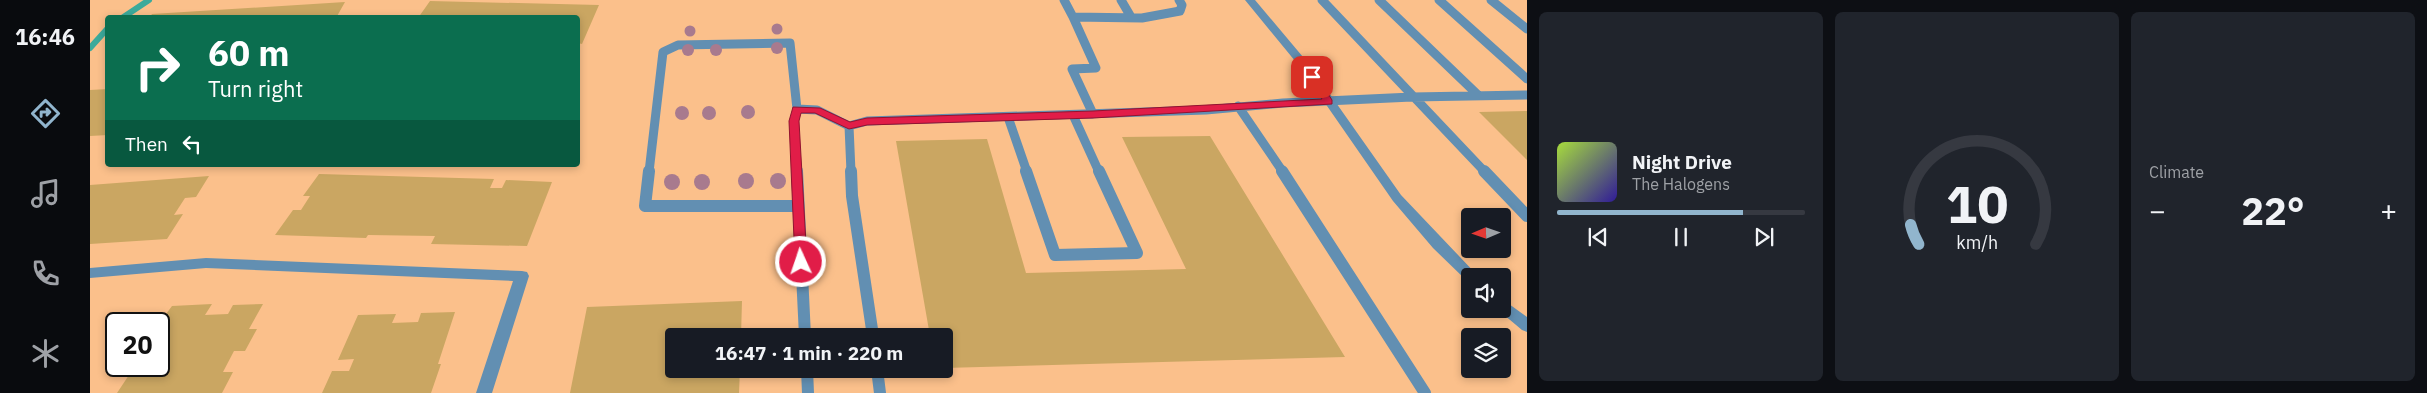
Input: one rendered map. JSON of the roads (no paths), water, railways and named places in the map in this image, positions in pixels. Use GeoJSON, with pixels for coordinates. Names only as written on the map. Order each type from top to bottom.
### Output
{"type":"FeatureCollection","features":[{"type":"Feature","properties":{"kind":"street"},"geometry":{"type":"LineString","coordinates":[[1250,0],[1304,65],[1397,198],[1438,244],[1463,268]]}},
{"type":"Feature","properties":{"kind":"street"},"geometry":{"type":"LineString","coordinates":[[90,273],[206,263],[522,276],[484,393]]}},
{"type":"Feature","properties":{"kind":"street"},"geometry":{"type":"LineString","coordinates":[[1511,313],[1527,326]]}},
{"type":"Feature","properties":{"kind":"lane"},"geometry":{"type":"LineString","coordinates":[[1064,0],[1096,68],[1072,69],[1093,114]]}},
{"type":"Feature","properties":{"kind":"lane"},"geometry":{"type":"LineString","coordinates":[[1121,0],[1131,17]]}},
{"type":"Feature","properties":{"kind":"lane"},"geometry":{"type":"LineString","coordinates":[[1073,17],[1131,17],[1172,14],[1180,11],[1182,5],[1179,0]]}},
{"type":"Feature","properties":{"kind":"lane"},"geometry":{"type":"LineString","coordinates":[[1322,0],[1527,216]]}},
{"type":"Feature","properties":{"kind":"lane"},"geometry":{"type":"LineString","coordinates":[[1379,0],[1478,96]]}},
{"type":"Feature","properties":{"kind":"lane"},"geometry":{"type":"LineString","coordinates":[[1439,0],[1527,79]]}},
{"type":"Feature","properties":{"kind":"lane"},"geometry":{"type":"LineString","coordinates":[[1491,0],[1527,29]]}},
{"type":"Feature","properties":{"kind":"lane"},"geometry":{"type":"LineString","coordinates":[[798,206],[645,206],[663,52],[678,45],[790,42],[797,109],[794,121],[805,328]]}},
{"type":"Feature","properties":{"kind":"lane"},"geometry":{"type":"LineString","coordinates":[[797,109],[817,110],[849,126],[867,121],[1073,115],[1412,96],[1527,94]]}},
{"type":"Feature","properties":{"kind":"lane"},"geometry":{"type":"LineString","coordinates":[[1238,106],[1293,187],[1425,393]]}},
{"type":"Feature","properties":{"kind":"lane"},"geometry":{"type":"LineString","coordinates":[[1008,117],[1055,255],[1137,253],[1073,115]]}},
{"type":"Feature","properties":{"kind":"lane"},"geometry":{"type":"LineString","coordinates":[[849,126],[852,196],[872,328]]}},
{"type":"Feature","properties":{"kind":"lane"},"geometry":{"type":"LineString","coordinates":[[807,378],[808,393]]}},
{"type":"Feature","properties":{"kind":"lane"},"geometry":{"type":"LineString","coordinates":[[878,378],[880,393]]}},
{"type":"Feature","properties":{"kind":"waterway"},"geometry":{"type":"LineString","coordinates":[[126,15],[149,0]]}},
{"type":"Feature","properties":{"kind":"waterway"},"geometry":{"type":"LineString","coordinates":[[90,48],[105,31]]}}]}
